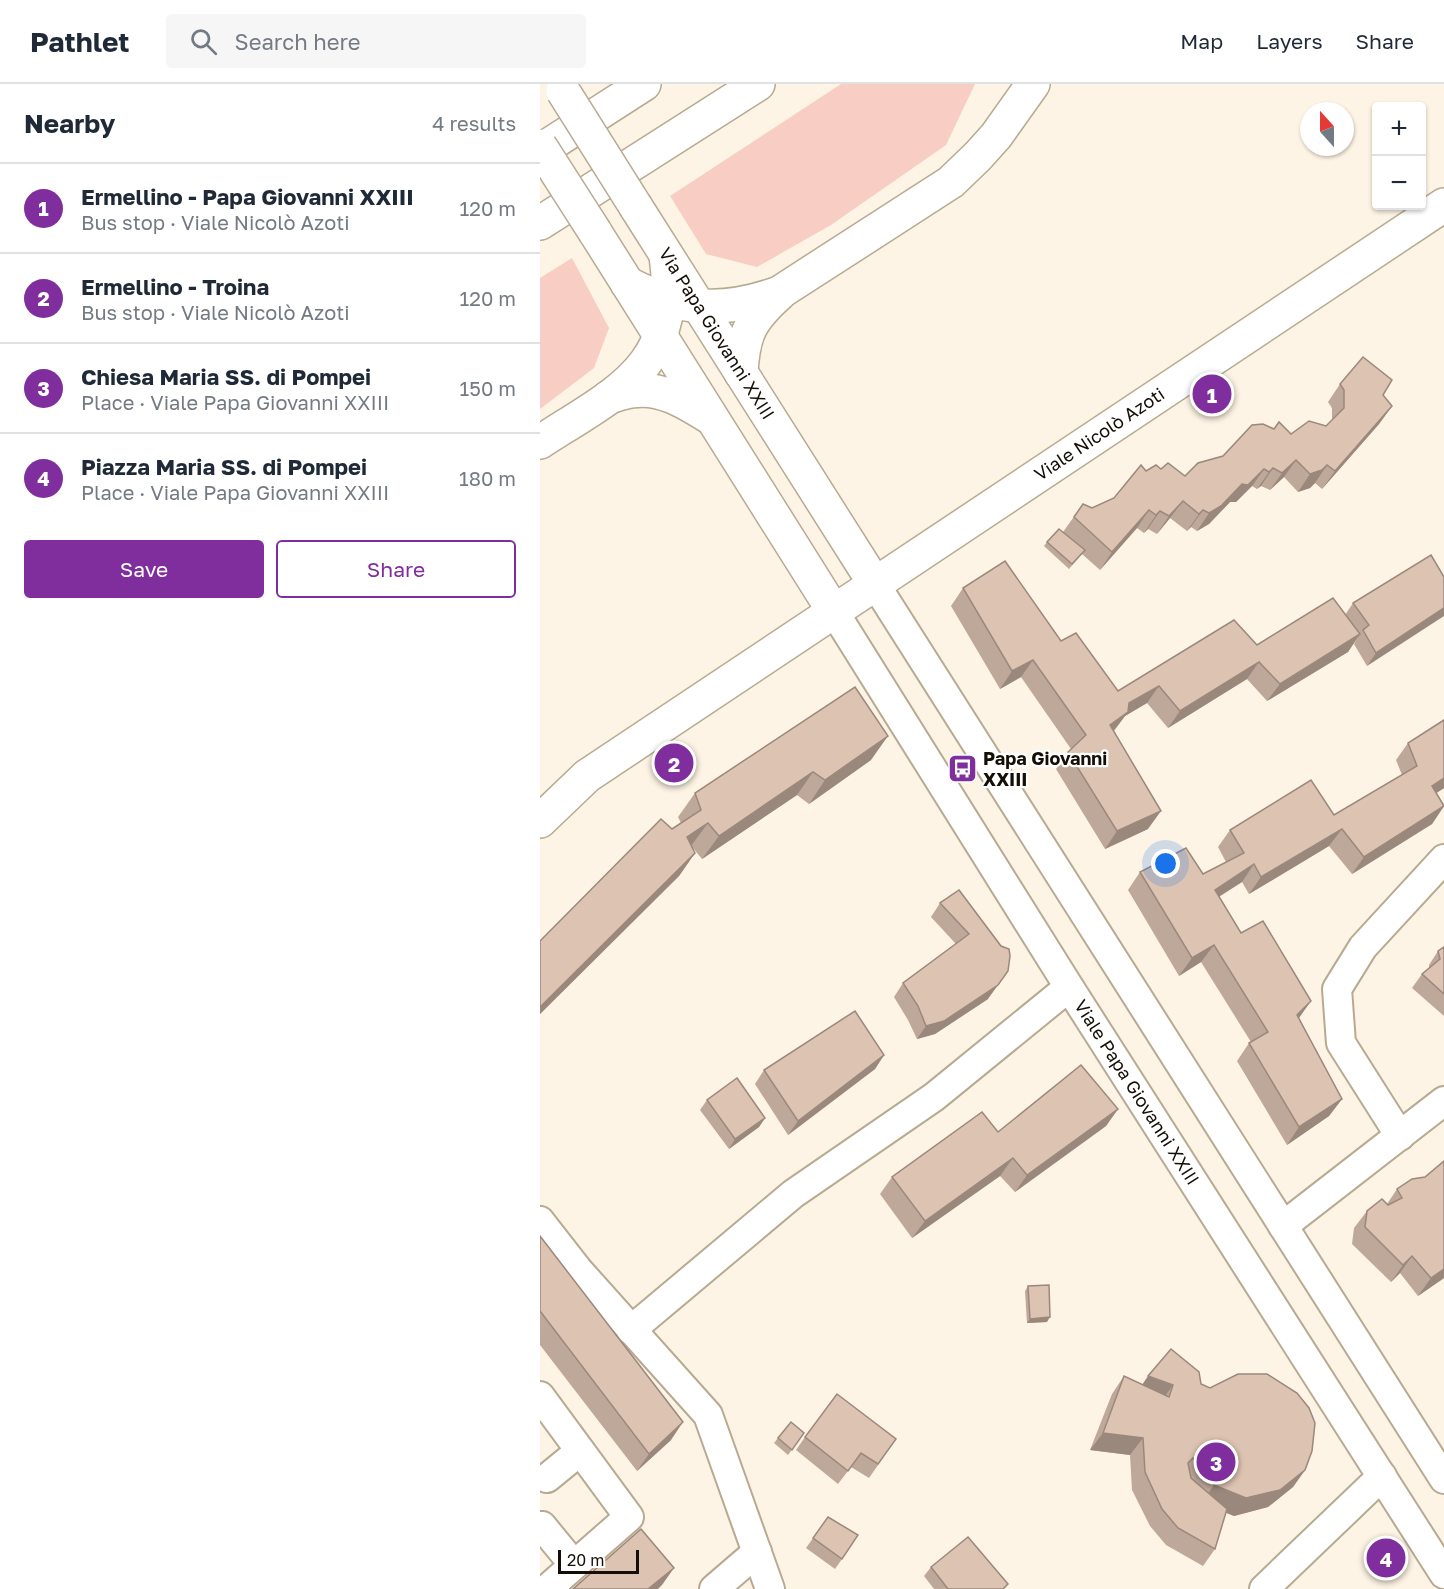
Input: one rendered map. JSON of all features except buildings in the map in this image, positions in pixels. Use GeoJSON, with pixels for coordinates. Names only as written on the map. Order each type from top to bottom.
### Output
{"type":"FeatureCollection","features":[{"type":"Feature","properties":{"kind":"street"},"geometry":{"type":"LineString","coordinates":[[540,821],[587,777],[833,610],[540,148],[644,84]]}},
{"type":"Feature","properties":{"kind":"street"},"geometry":{"type":"LineString","coordinates":[[540,223],[758,84]]}},
{"type":"Feature","properties":{"kind":"street"},"geometry":{"type":"LineString","coordinates":[[741,373],[742,348],[748,329],[760,311],[779,293],[951,182],[996,136],[1034,84]]}},
{"type":"Feature","properties":{"kind":"street","name":"Via Papa Giovanni XXIII"},"geometry":{"type":"LineString","coordinates":[[561,88],[666,255],[669,280],[684,304],[741,373],[875,584]]}},
{"type":"Feature","properties":{"kind":"street","name":"Viale Nicolò Azoti"},"geometry":{"type":"LineString","coordinates":[[833,610],[1444,204]]}},
{"type":"Feature","properties":{"kind":"street"},"geometry":{"type":"LineString","coordinates":[[627,283],[645,292],[684,304],[733,306],[756,302],[779,293]]}},
{"type":"Feature","properties":{"kind":"street"},"geometry":{"type":"LineString","coordinates":[[540,442],[609,397],[641,370],[660,337],[684,304]]}},
{"type":"Feature","properties":{"kind":"street"},"geometry":{"type":"LineString","coordinates":[[609,397],[633,390],[662,392],[683,401],[711,418]]}},
{"type":"Feature","properties":{"kind":"street"},"geometry":{"type":"LineString","coordinates":[[875,584],[1444,1479]]}},
{"type":"Feature","properties":{"kind":"street","name":"Viale Papa Giovanni XXIII"},"geometry":{"type":"LineString","coordinates":[[833,610],[1069,987],[1444,1574]]}},
{"type":"Feature","properties":{"kind":"street"},"geometry":{"type":"LineString","coordinates":[[1400,1136],[1341,1043],[1337,989],[1363,947],[1444,859]]}},
{"type":"Feature","properties":{"kind":"street"},"geometry":{"type":"LineString","coordinates":[[631,1330],[793,1194],[934,1097],[1069,987]]}},
{"type":"Feature","properties":{"kind":"street"},"geometry":{"type":"LineString","coordinates":[[1283,1226],[1444,1101]]}},
{"type":"Feature","properties":{"kind":"street"},"geometry":{"type":"LineString","coordinates":[[540,1221],[579,1270],[708,1415],[770,1589]]}},
{"type":"Feature","properties":{"kind":"street"},"geometry":{"type":"LineString","coordinates":[[540,1396],[629,1517],[547,1589]]}},
{"type":"Feature","properties":{"kind":"street"},"geometry":{"type":"LineString","coordinates":[[542,1478],[580,1451]]}},
{"type":"Feature","properties":{"kind":"street"},"geometry":{"type":"LineString","coordinates":[[1264,1589],[1382,1476]]}},
{"type":"Feature","properties":{"kind":"street"},"geometry":{"type":"LineString","coordinates":[[541,1525],[574,1565]]}},
{"type":"Feature","properties":{"kind":"street"},"geometry":{"type":"LineString","coordinates":[[714,1589],[757,1552]]}},
{"type":"Feature","properties":{"kind":"shaded area"},"geometry":{"type":"Polygon","coordinates":[[[841,84],[975,84],[946,145],[831,225],[757,267],[706,254],[670,196],[841,84]]]}},
{"type":"Feature","properties":{"kind":"shaded area"},"geometry":{"type":"Polygon","coordinates":[[[572,258],[609,328],[594,368],[540,409],[540,278],[572,258]]]}},
{"type":"Feature","properties":{"kind":"place","name":"Ermellino - Papa Giovanni XXIII"},"geometry":{"type":"Point","coordinates":[1212,394]}},
{"type":"Feature","properties":{"kind":"place","name":"Ermellino - Troina"},"geometry":{"type":"Point","coordinates":[674,763]}},
{"type":"Feature","properties":{"kind":"place","name":"Papa Giovanni XXIII"},"geometry":{"type":"Point","coordinates":[962,769]}},
{"type":"Feature","properties":{"kind":"place","name":"Chiesa Maria SS. di Pompei"},"geometry":{"type":"Point","coordinates":[1216,1462]}},
{"type":"Feature","properties":{"kind":"place","name":"Piazza Maria SS. di Pompei"},"geometry":{"type":"Point","coordinates":[1386,1558]}}]}
